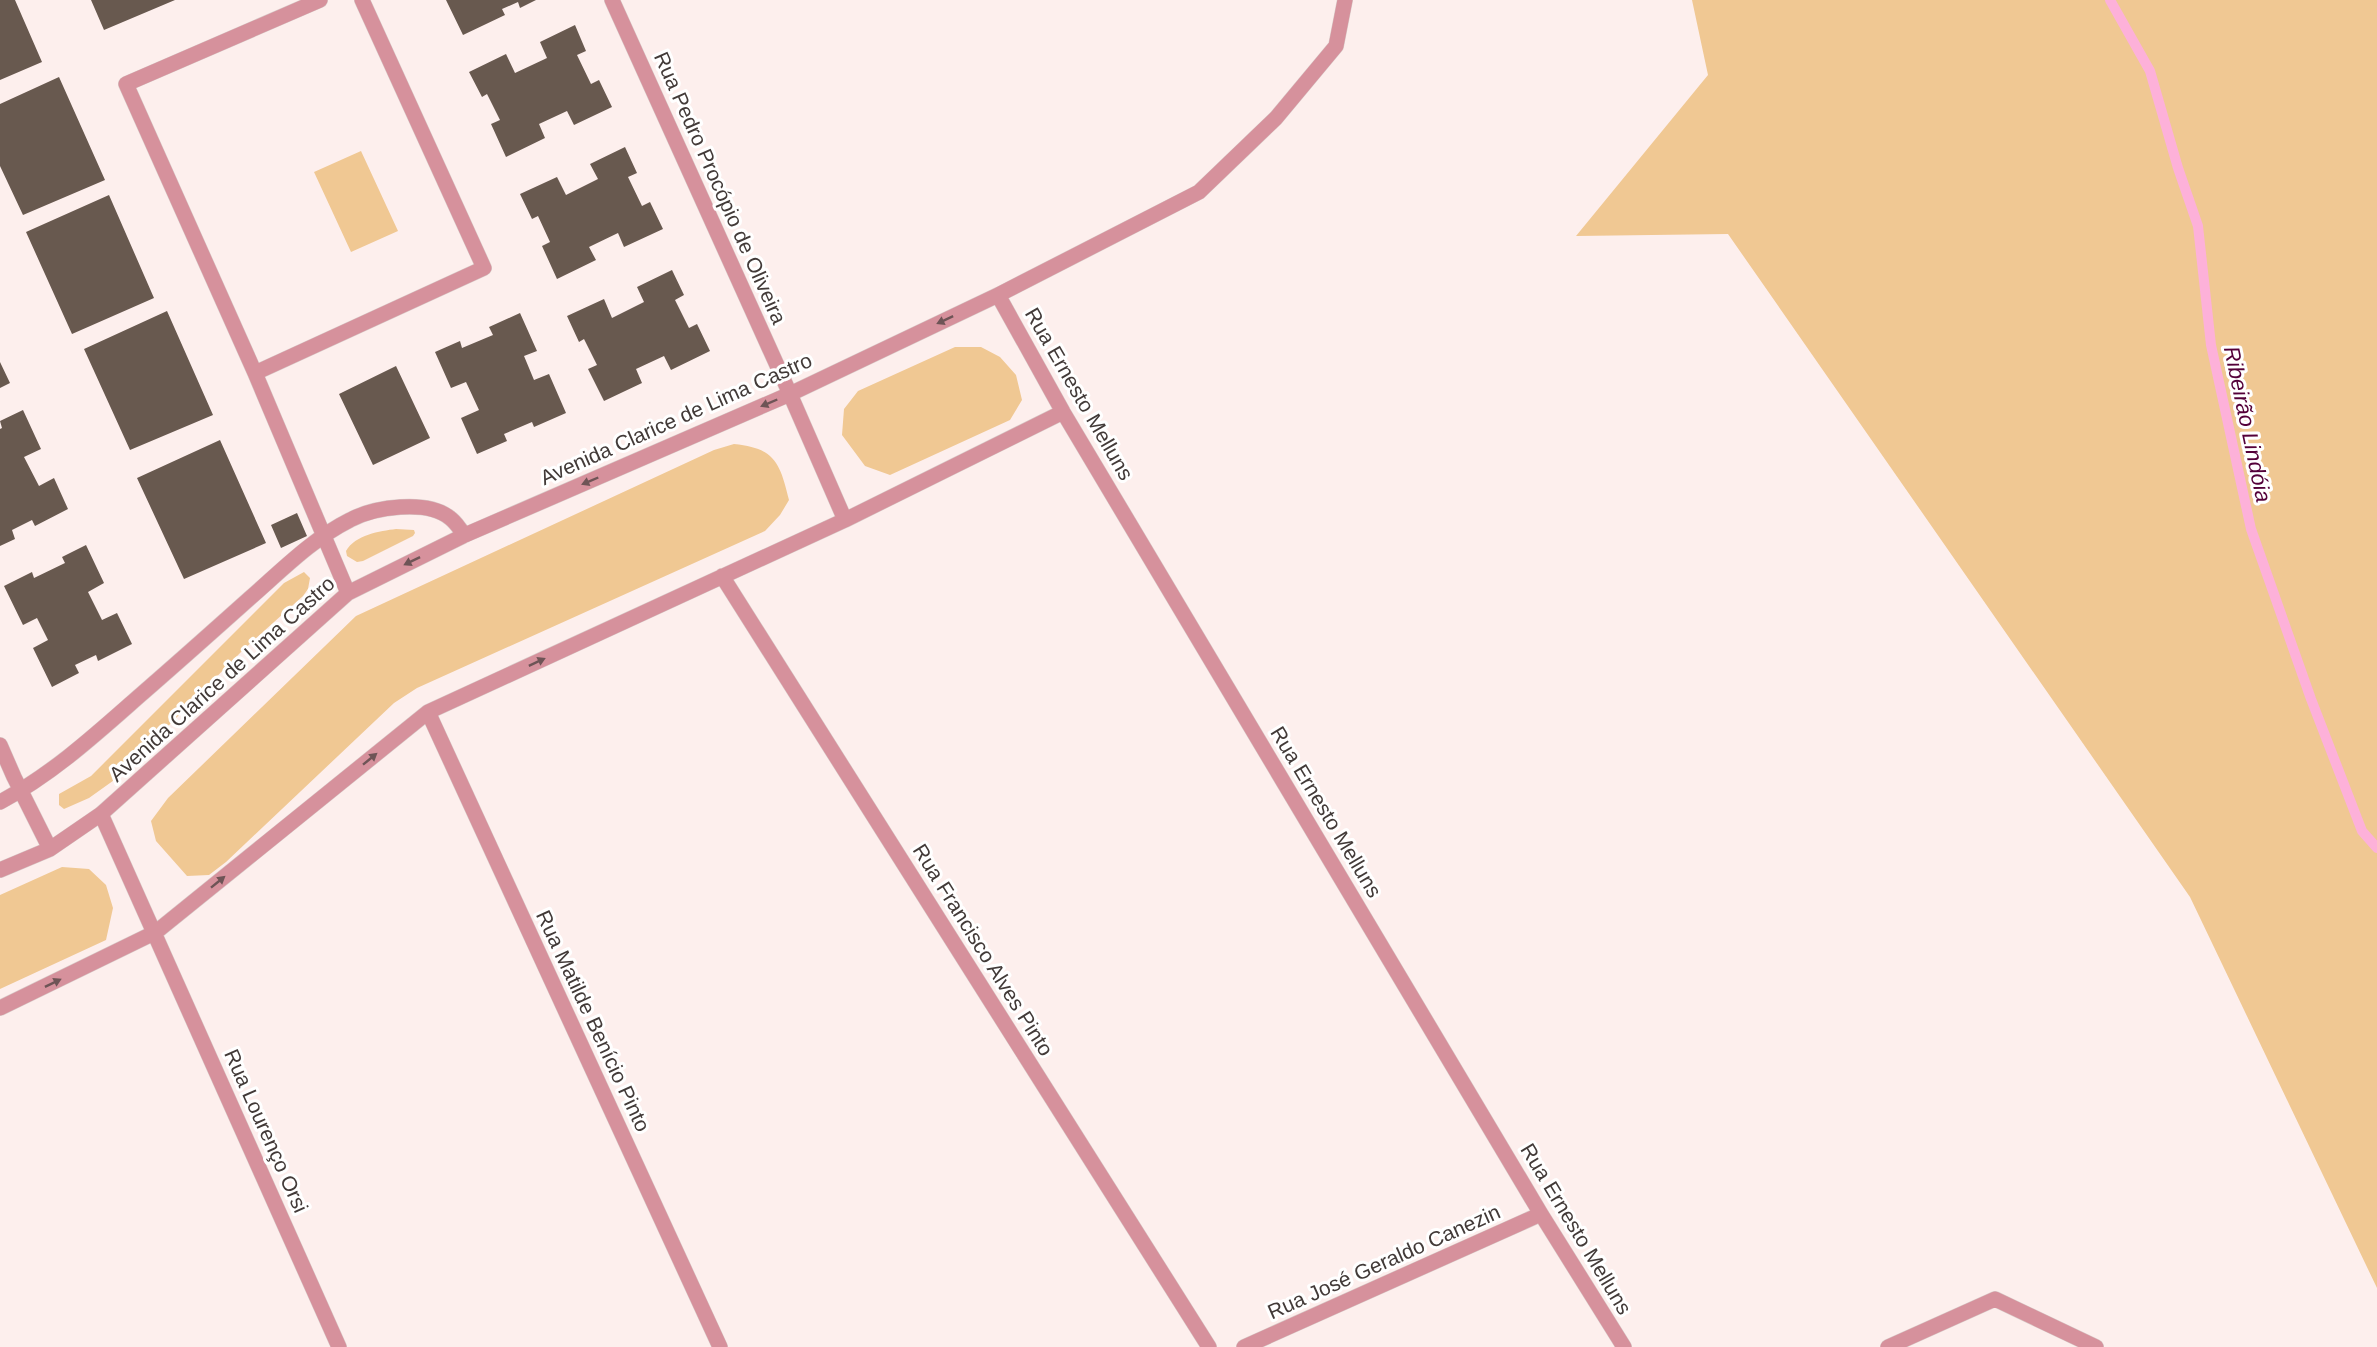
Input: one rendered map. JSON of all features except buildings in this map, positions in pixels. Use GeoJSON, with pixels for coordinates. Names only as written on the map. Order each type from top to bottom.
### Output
{"type":"FeatureCollection","features":[{"type":"Feature","properties":{"kind":"street"},"geometry":{"type":"LineString","coordinates":[[320,0],[126,84],[255,373],[348,593]]}},
{"type":"Feature","properties":{"kind":"street"},"geometry":{"type":"LineString","coordinates":[[255,373],[484,268],[362,0]]}},
{"type":"Feature","properties":{"kind":"street","name":"Rua Pedro Procópio de Oliveira"},"geometry":{"type":"LineString","coordinates":[[612,0],[845,520]]}},
{"type":"Feature","properties":{"kind":"street","name":"Avenida Clarice de Lima Castro"},"geometry":{"type":"LineString","coordinates":[[0,870],[50,849],[101,814],[348,593],[465,535],[790,394],[998,295],[1199,192],[1276,118],[1336,46],[1345,0]]}},
{"type":"Feature","properties":{"kind":"street","name":"Rua Ernesto Melluns"},"geometry":{"type":"LineString","coordinates":[[998,295],[1063,412],[1541,1214],[1624,1347]]}},
{"type":"Feature","properties":{"kind":"street"},"geometry":{"type":"LineString","coordinates":[[0,1008],[156,932],[428,712],[845,520],[1063,412]]}},
{"type":"Feature","properties":{"kind":"street"},"geometry":{"type":"LineString","coordinates":[[0,802],[54,769],[323,536],[352,519],[385,509],[414,506],[436,509],[451,518],[465,535]]}},
{"type":"Feature","properties":{"kind":"street","name":"Rua Francisco Alves Pinto"},"geometry":{"type":"LineString","coordinates":[[722,576],[1209,1347]]}},
{"type":"Feature","properties":{"kind":"street","name":"Rua Matilde Benício Pinto"},"geometry":{"type":"LineString","coordinates":[[428,712],[720,1347]]}},
{"type":"Feature","properties":{"kind":"street"},"geometry":{"type":"LineString","coordinates":[[0,745],[50,849]]}},
{"type":"Feature","properties":{"kind":"street","name":"Rua Lourenço Orsi"},"geometry":{"type":"LineString","coordinates":[[101,814],[156,932],[339,1347]]}},
{"type":"Feature","properties":{"kind":"street","name":"Rua José Geraldo Canezin"},"geometry":{"type":"LineString","coordinates":[[1244,1347],[1541,1214]]}},
{"type":"Feature","properties":{"kind":"street"},"geometry":{"type":"LineString","coordinates":[[1888,1347],[1995,1299],[2096,1347]]}},
{"type":"Feature","properties":{"kind":"shaded area"},"geometry":{"type":"Polygon","coordinates":[[[1692,0],[2377,0],[2377,1288],[2190,897],[1728,234],[1576,236],[1708,75],[1692,0]]]}},
{"type":"Feature","properties":{"kind":"shaded area"},"geometry":{"type":"Polygon","coordinates":[[[361,151],[398,231],[351,252],[314,172],[361,151]]]}},
{"type":"Feature","properties":{"kind":"shaded area"},"geometry":{"type":"Polygon","coordinates":[[[955,347],[981,347],[1000,357],[1016,375],[1022,400],[1010,420],[890,475],[865,466],[842,435],[844,409],[858,391],[955,347]]]}},
{"type":"Feature","properties":{"kind":"shaded area"},"geometry":{"type":"Polygon","coordinates":[[[734,444],[759,449],[767,454],[774,460],[782,476],[789,500],[780,515],[765,531],[417,688],[394,703],[226,862],[209,875],[187,876],[156,841],[151,821],[168,798],[356,616],[714,450],[734,444]]]}},
{"type":"Feature","properties":{"kind":"shaded area"},"geometry":{"type":"Polygon","coordinates":[[[396,529],[414,530],[415,533],[363,561],[357,562],[347,556],[346,551],[355,541],[396,529]]]}},
{"type":"Feature","properties":{"kind":"shaded area"},"geometry":{"type":"Polygon","coordinates":[[[304,572],[310,578],[308,589],[303,596],[243,650],[117,778],[89,798],[64,809],[59,805],[59,794],[91,776],[284,583],[304,572]]]}},
{"type":"Feature","properties":{"kind":"shaded area"},"geometry":{"type":"Polygon","coordinates":[[[62,867],[89,869],[106,885],[113,908],[106,940],[0,989],[0,895],[62,867]]]}},
{"type":"Feature","properties":{"kind":"waterway","name":"Ribeirão Lindóia"},"geometry":{"type":"LineString","coordinates":[[2110,0],[2150,71],[2178,168],[2198,226],[2211,345],[2251,529],[2311,699],[2362,831],[2377,848]]}}]}
